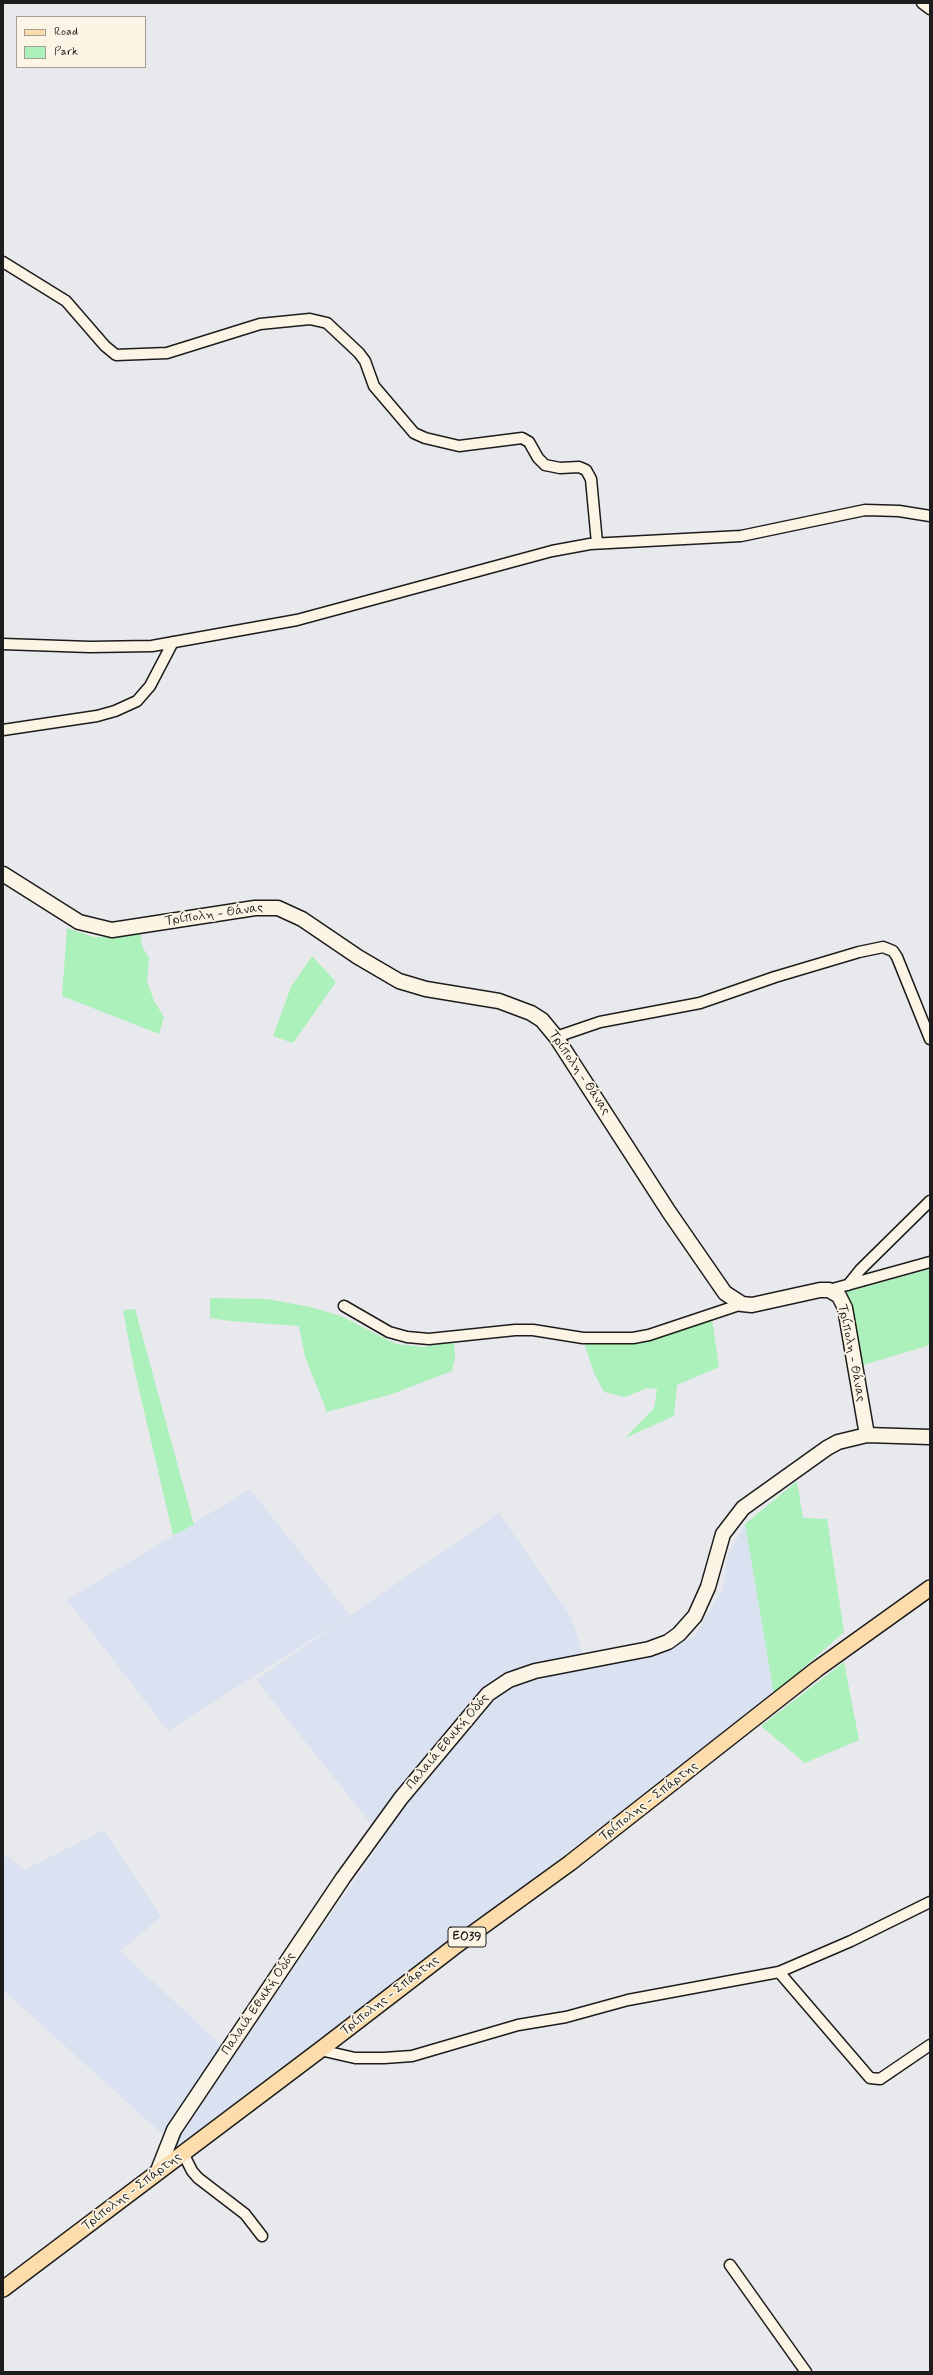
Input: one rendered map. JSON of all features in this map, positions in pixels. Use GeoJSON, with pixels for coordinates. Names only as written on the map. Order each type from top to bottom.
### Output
{"type":"FeatureCollection","features":[{"type":"Feature","properties":{"kind":"main road","name":"Τρίπολη - Θάνας"},"geometry":{"type":"LineString","coordinates":[[3,874],[79,922],[112,930],[255,908],[278,908],[302,919],[358,957],[399,981],[426,989],[512,1005],[537,1016],[556,1037],[669,1212],[725,1293],[742,1304],[752,1305],[820,1290],[828,1290],[839,1296],[845,1308],[867,1435]]}},
{"type":"Feature","properties":{"kind":"main road","name":"Παλαιά Εθνική Οδός"},"geometry":{"type":"LineString","coordinates":[[156,2173],[174,2130],[343,1878],[401,1798],[488,1694],[508,1680],[529,1673],[649,1649],[668,1642],[679,1634],[695,1616],[703,1601],[717,1548],[723,1534],[735,1516],[761,1494],[838,1442],[867,1435],[930,1438]]}},
{"type":"Feature","properties":{"kind":"main road","name":"Τρίπολης - Σπάρτης"},"geometry":{"type":"LineString","coordinates":[[3,2289],[454,1947],[570,1863],[817,1670],[930,1588]]}},
{"type":"Feature","properties":{"kind":"street"},"geometry":{"type":"LineString","coordinates":[[922,3],[930,9]]}},
{"type":"Feature","properties":{"kind":"street"},"geometry":{"type":"LineString","coordinates":[[3,262],[66,301],[105,346],[116,355],[167,353],[260,324],[310,319],[327,323],[359,353],[365,361],[370,380],[414,433],[425,438],[459,446],[523,438],[531,444],[538,458],[545,464],[560,468],[580,467],[586,470],[591,479],[597,543]]}},
{"type":"Feature","properties":{"kind":"street"},"geometry":{"type":"LineString","coordinates":[[3,644],[90,648],[152,646],[297,620],[552,551],[597,543],[741,536],[865,510],[899,511],[930,516]]}},
{"type":"Feature","properties":{"kind":"street"},"geometry":{"type":"LineString","coordinates":[[3,730],[97,716],[115,711],[137,701],[150,686],[173,642]]}},
{"type":"Feature","properties":{"kind":"street"},"geometry":{"type":"LineString","coordinates":[[556,1037],[600,1022],[700,1003],[775,977],[883,947],[893,951],[897,957],[930,1039]]}},
{"type":"Feature","properties":{"kind":"street"},"geometry":{"type":"LineString","coordinates":[[848,1285],[860,1270],[930,1201]]}},
{"type":"Feature","properties":{"kind":"street"},"geometry":{"type":"LineString","coordinates":[[828,1290],[930,1262]]}},
{"type":"Feature","properties":{"kind":"street"},"geometry":{"type":"LineString","coordinates":[[344,1306],[389,1332],[407,1337],[429,1339],[515,1330],[534,1330],[583,1338],[633,1338],[649,1335],[742,1304]]}},
{"type":"Feature","properties":{"kind":"street"},"geometry":{"type":"LineString","coordinates":[[320,2050],[355,2058],[412,2056],[518,2025],[566,2017],[628,2000],[779,1972],[851,1941],[930,1902]]}},
{"type":"Feature","properties":{"kind":"street"},"geometry":{"type":"LineString","coordinates":[[779,1972],[870,2078],[880,2079],[930,2045]]}},
{"type":"Feature","properties":{"kind":"street"},"geometry":{"type":"LineString","coordinates":[[183,2153],[192,2171],[198,2178],[245,2214],[262,2236]]}},
{"type":"Feature","properties":{"kind":"street"},"geometry":{"type":"LineString","coordinates":[[730,2265],[806,2372]]}},
{"type":"Feature","properties":{"kind":"shaded area"},"geometry":{"type":"Polygon","coordinates":[[[250,1489],[350,1615],[168,1731],[67,1600],[250,1489]]]}},
{"type":"Feature","properties":{"kind":"shaded area"},"geometry":{"type":"Polygon","coordinates":[[[499,1513],[571,1617],[584,1656],[645,1657],[694,1637],[723,1588],[728,1555],[745,1524],[774,1694],[180,2150],[3,1990],[3,1859],[8,1856],[24,1870],[104,1830],[161,1917],[120,1951],[233,2056],[383,1839],[256,1680],[499,1513]]]}},
{"type":"Feature","properties":{"kind":"green space"},"geometry":{"type":"Polygon","coordinates":[[[67,928],[94,937],[115,937],[140,932],[142,946],[149,958],[147,981],[154,1001],[164,1017],[159,1034],[62,996],[67,928]]]}},
{"type":"Feature","properties":{"kind":"green space"},"geometry":{"type":"Polygon","coordinates":[[[312,956],[336,982],[293,1043],[273,1036],[291,987],[312,956]]]}},
{"type":"Feature","properties":{"kind":"green space"},"geometry":{"type":"Polygon","coordinates":[[[930,1269],[930,1345],[860,1366],[846,1292],[930,1269]]]}},
{"type":"Feature","properties":{"kind":"green space"},"geometry":{"type":"Polygon","coordinates":[[[210,1298],[267,1299],[310,1307],[341,1316],[396,1344],[424,1347],[454,1342],[455,1357],[452,1371],[392,1394],[327,1412],[305,1357],[299,1326],[210,1318],[210,1298]]]}},
{"type":"Feature","properties":{"kind":"green space"},"geometry":{"type":"Polygon","coordinates":[[[135,1309],[194,1525],[173,1535],[134,1368],[123,1310],[135,1309]]]}},
{"type":"Feature","properties":{"kind":"green space"},"geometry":{"type":"Polygon","coordinates":[[[712,1319],[719,1367],[677,1385],[674,1416],[625,1438],[654,1408],[657,1389],[647,1388],[625,1397],[604,1392],[595,1375],[584,1343],[644,1341],[712,1319]]]}},
{"type":"Feature","properties":{"kind":"green space"},"geometry":{"type":"Polygon","coordinates":[[[797,1481],[803,1518],[827,1519],[844,1632],[774,1694],[745,1524],[797,1481]]]}},
{"type":"Feature","properties":{"kind":"green space"},"geometry":{"type":"Polygon","coordinates":[[[844,1662],[859,1740],[805,1763],[761,1726],[844,1662]]]}}]}
